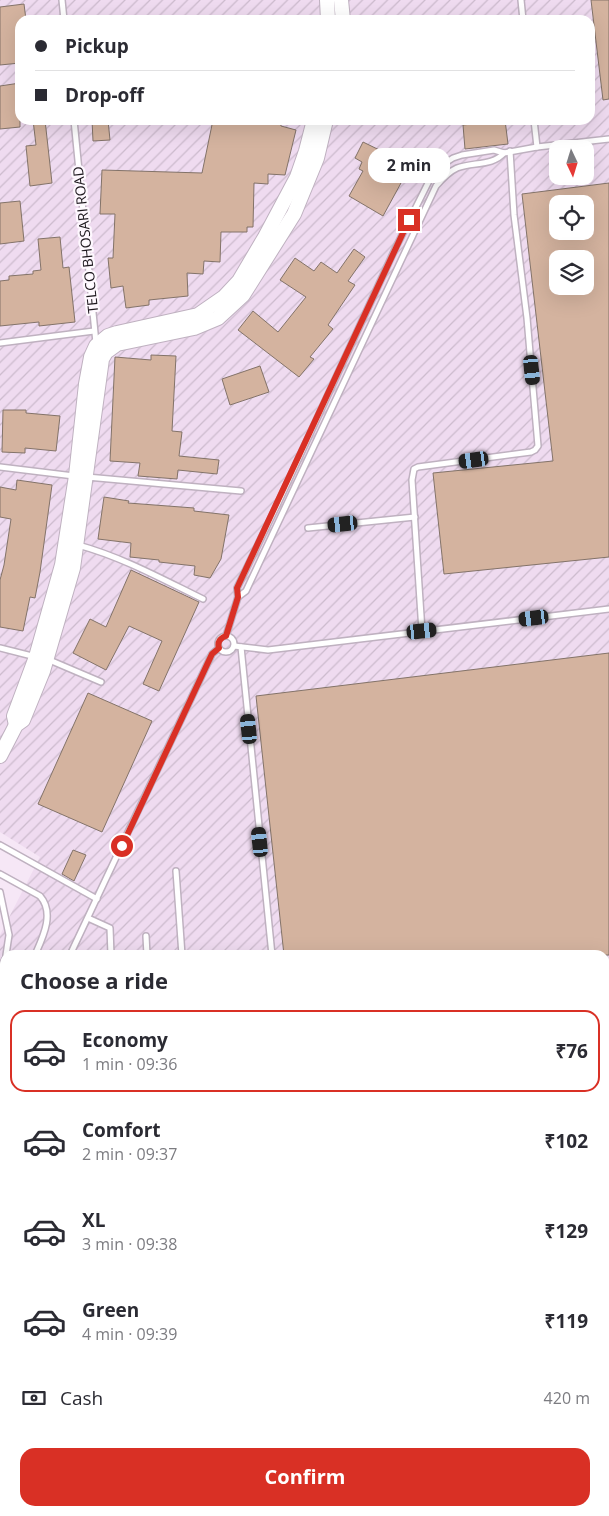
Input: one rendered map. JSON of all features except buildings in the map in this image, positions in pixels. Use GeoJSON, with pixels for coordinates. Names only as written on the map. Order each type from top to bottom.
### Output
{"type":"FeatureCollection","features":[{"type":"Feature","properties":{"kind":"street"},"geometry":{"type":"LineString","coordinates":[[327,0],[328,15]]}},
{"type":"Feature","properties":{"kind":"street"},"geometry":{"type":"LineString","coordinates":[[341,0],[342,15]]}},
{"type":"Feature","properties":{"kind":"street"},"geometry":{"type":"LineString","coordinates":[[0,756],[16,725],[23,720],[73,568],[71,544],[99,353],[108,336],[198,315],[224,297],[238,281],[265,237],[297,177],[313,125]]}},
{"type":"Feature","properties":{"kind":"street"},"geometry":{"type":"LineString","coordinates":[[99,353],[106,352],[117,344],[194,328],[218,318],[243,295],[294,214],[317,158],[325,125]]}},
{"type":"Feature","properties":{"kind":"lane"},"geometry":{"type":"LineString","coordinates":[[62,0],[64,15]]}},
{"type":"Feature","properties":{"kind":"lane"},"geometry":{"type":"LineString","coordinates":[[520,0],[522,15]]}},
{"type":"Feature","properties":{"kind":"lane","name":"TELCO BHOSARI ROAD"},"geometry":{"type":"LineString","coordinates":[[74,125],[94,330],[99,353]]}},
{"type":"Feature","properties":{"kind":"lane"},"geometry":{"type":"LineString","coordinates":[[535,125],[537,147]]}},
{"type":"Feature","properties":{"kind":"lane"},"geometry":{"type":"LineString","coordinates":[[226,636],[233,640],[234,646],[228,652],[222,652],[219,648],[219,640],[226,636],[238,597],[237,588],[396,247],[431,177],[444,162],[462,155],[494,150],[507,152],[609,139]]}},
{"type":"Feature","properties":{"kind":"lane"},"geometry":{"type":"LineString","coordinates":[[422,631],[412,474],[414,469],[531,452],[536,450],[538,446],[528,328],[507,152]]}},
{"type":"Feature","properties":{"kind":"lane"},"geometry":{"type":"LineString","coordinates":[[238,597],[246,591],[436,186],[448,173],[456,168],[498,160],[507,152]]}},
{"type":"Feature","properties":{"kind":"lane"},"geometry":{"type":"LineString","coordinates":[[0,343],[94,330]]}},
{"type":"Feature","properties":{"kind":"lane"},"geometry":{"type":"LineString","coordinates":[[0,467],[241,491]]}},
{"type":"Feature","properties":{"kind":"lane"},"geometry":{"type":"LineString","coordinates":[[308,528],[415,517]]}},
{"type":"Feature","properties":{"kind":"lane"},"geometry":{"type":"LineString","coordinates":[[71,544],[122,560],[203,599]]}},
{"type":"Feature","properties":{"kind":"lane"},"geometry":{"type":"LineString","coordinates":[[234,646],[268,650],[609,609]]}},
{"type":"Feature","properties":{"kind":"lane"},"geometry":{"type":"LineString","coordinates":[[241,647],[271,950]]}},
{"type":"Feature","properties":{"kind":"lane"},"geometry":{"type":"LineString","coordinates":[[0,648],[42,658],[101,682]]}},
{"type":"Feature","properties":{"kind":"lane"},"geometry":{"type":"LineString","coordinates":[[72,950],[212,654],[219,648]]}},
{"type":"Feature","properties":{"kind":"lane"},"geometry":{"type":"LineString","coordinates":[[0,844],[97,899]]}},
{"type":"Feature","properties":{"kind":"lane"},"geometry":{"type":"LineString","coordinates":[[176,871],[182,950]]}},
{"type":"Feature","properties":{"kind":"lane"},"geometry":{"type":"LineString","coordinates":[[0,874],[40,896],[44,901],[47,908],[47,919],[44,936],[37,950]]}},
{"type":"Feature","properties":{"kind":"lane"},"geometry":{"type":"LineString","coordinates":[[0,892],[9,935],[7,950]]}},
{"type":"Feature","properties":{"kind":"lane"},"geometry":{"type":"LineString","coordinates":[[88,918],[110,928],[112,950]]}},
{"type":"Feature","properties":{"kind":"lane"},"geometry":{"type":"LineString","coordinates":[[146,936],[147,950]]}},
{"type":"Feature","properties":{"kind":"shaded area"},"geometry":{"type":"Polygon","coordinates":[[[0,0],[609,0],[609,950],[0,950],[0,935],[40,857],[0,832],[0,0]]]}},
{"type":"Feature","properties":{"kind":"route"},"geometry":{"type":"LineString","coordinates":[[122,846],[174,739],[212,654],[219,648],[218,643],[221,638],[226,636],[238,597],[237,588],[409,220]]}}]}
